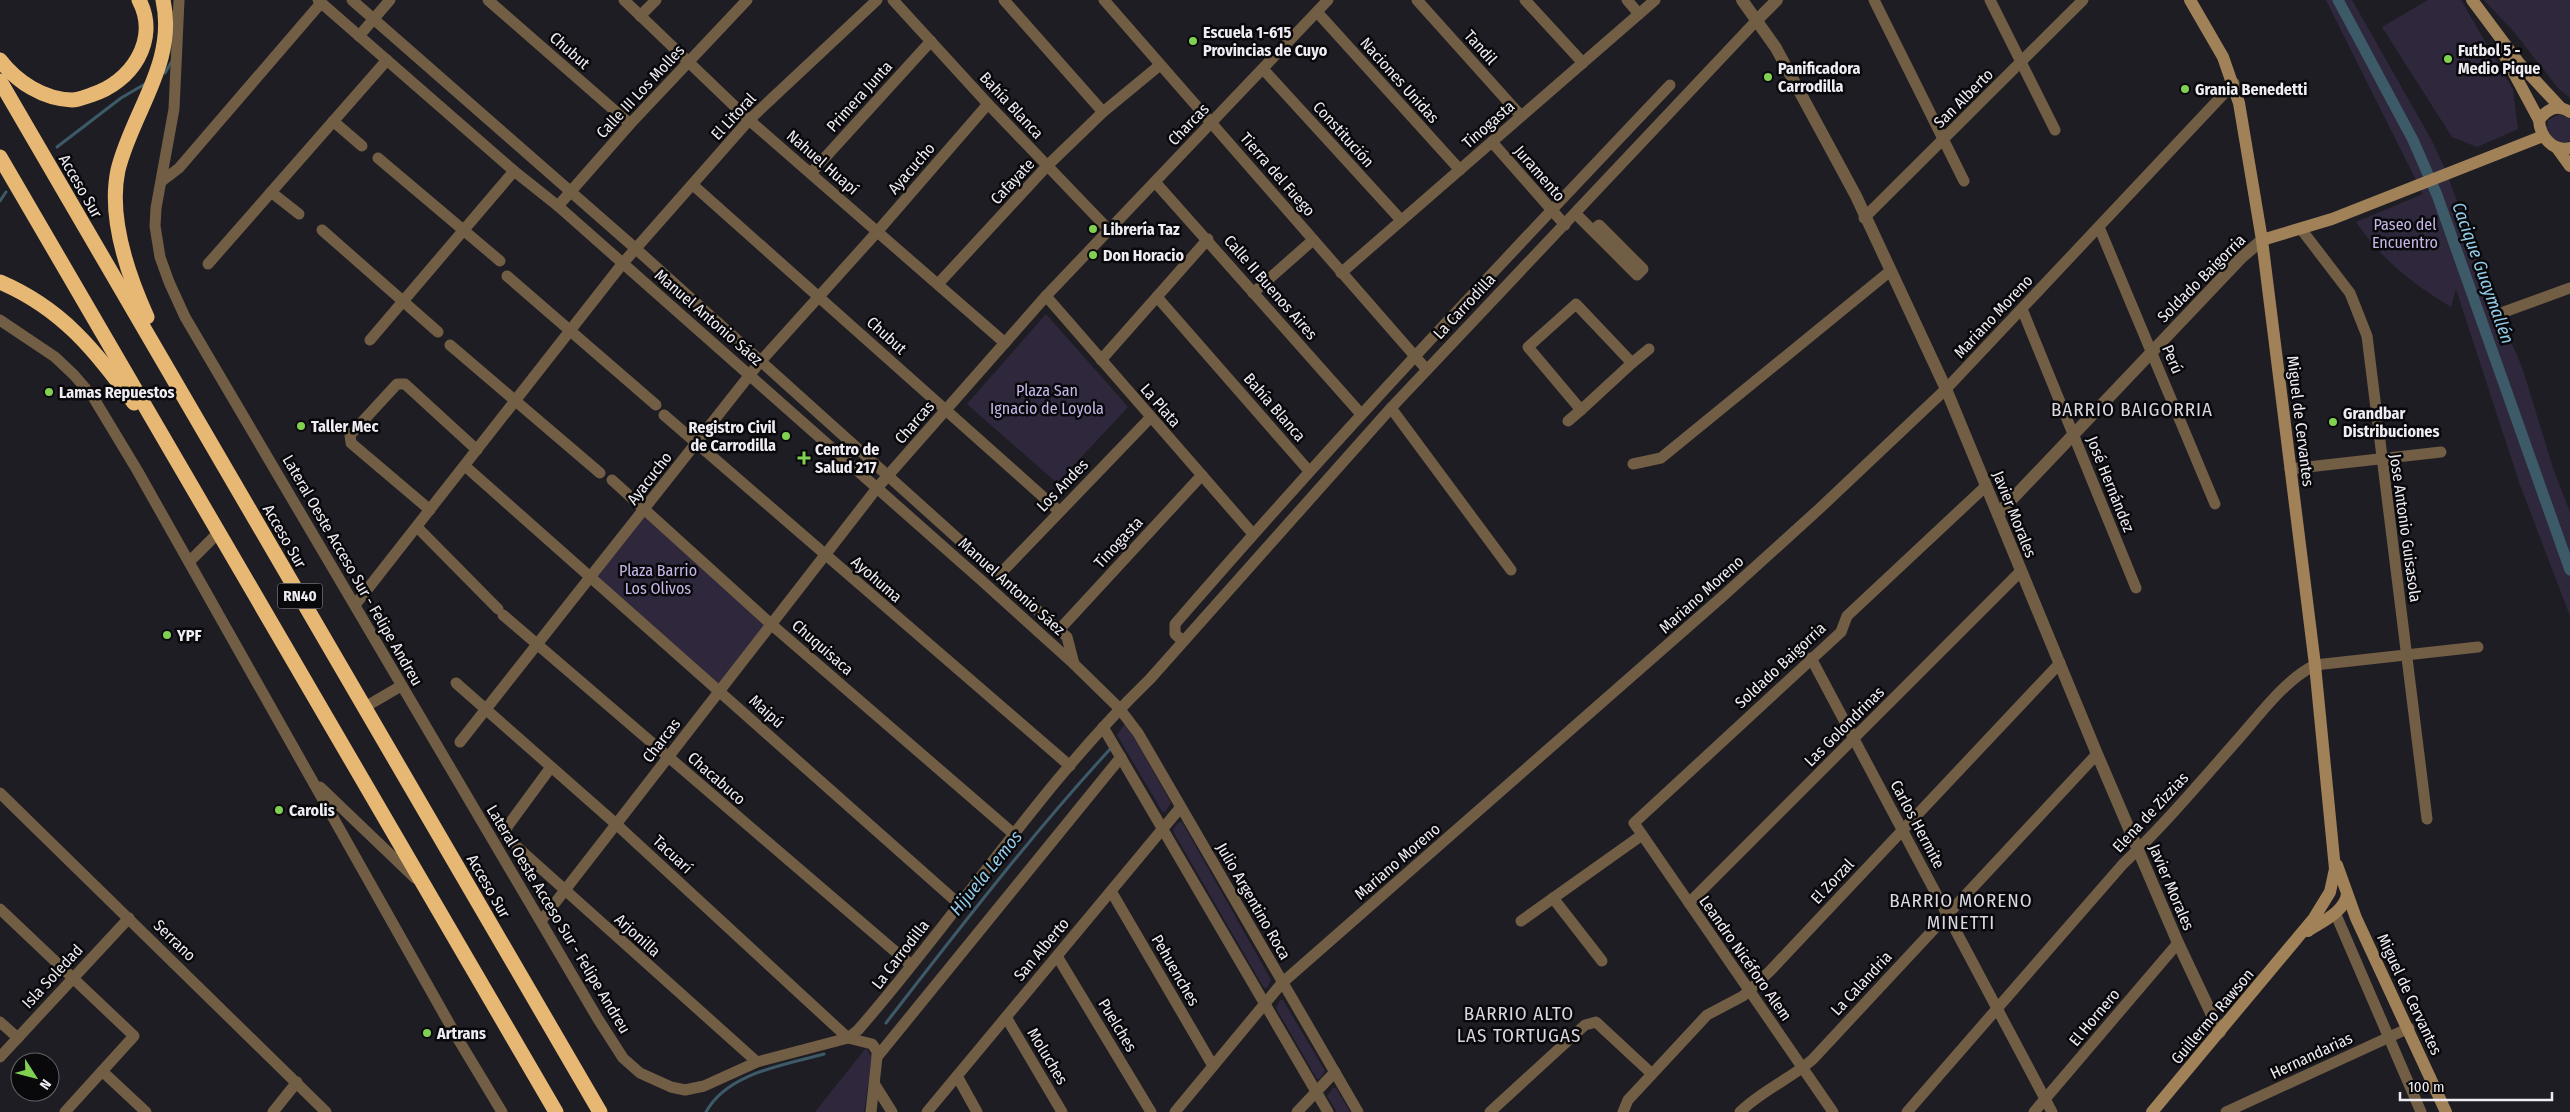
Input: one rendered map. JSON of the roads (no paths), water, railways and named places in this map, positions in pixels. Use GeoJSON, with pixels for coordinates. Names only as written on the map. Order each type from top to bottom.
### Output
{"type":"FeatureCollection","features":[{"type":"Feature","properties":{"kind":"highway"},"geometry":{"type":"LineString","coordinates":[[0,60],[10,73],[50,97],[74,100],[101,92],[117,83],[133,67],[145,47],[146,25],[144,10],[139,0]]}},
{"type":"Feature","properties":{"kind":"highway"},"geometry":{"type":"LineString","coordinates":[[163,0],[164,49],[157,76],[128,137],[118,171],[117,194],[122,246],[134,288],[149,320],[225,453],[272,547]]}},
{"type":"Feature","properties":{"kind":"highway","name":"Acceso Sur"},"geometry":{"type":"LineString","coordinates":[[0,81],[600,1112]]}},
{"type":"Feature","properties":{"kind":"highway","name":"RN40"},"geometry":{"type":"LineString","coordinates":[[0,157],[556,1112]]}},
{"type":"Feature","properties":{"kind":"highway"},"geometry":{"type":"LineString","coordinates":[[0,282],[43,305],[92,347],[176,458]]}},
{"type":"Feature","properties":{"kind":"main road","name":"Miguel de Cervantes"},"geometry":{"type":"LineString","coordinates":[[2190,0],[2223,57],[2234,83],[2262,240],[2315,666],[2334,858],[2333,882]]}},
{"type":"Feature","properties":{"kind":"main road"},"geometry":{"type":"LineString","coordinates":[[2472,0],[2519,63],[2565,110]]}},
{"type":"Feature","properties":{"kind":"main road"},"geometry":{"type":"LineString","coordinates":[[2483,16],[2540,120],[2543,136],[2557,148],[2570,166]]}},
{"type":"Feature","properties":{"kind":"main road"},"geometry":{"type":"LineString","coordinates":[[2540,120],[2548,110],[2565,110]]}},
{"type":"Feature","properties":{"kind":"main road","name":"Soldado Baigorria"},"geometry":{"type":"LineString","coordinates":[[2262,240],[2301,229],[2543,136]]}},
{"type":"Feature","properties":{"kind":"main road"},"geometry":{"type":"LineString","coordinates":[[2557,148],[2570,148]]}},
{"type":"Feature","properties":{"kind":"main road","name":"Miguel de Cervantes"},"geometry":{"type":"LineString","coordinates":[[2334,858],[2347,908],[2409,1028],[2446,1112]]}},
{"type":"Feature","properties":{"kind":"main road","name":"Guillermo Rawson"},"geometry":{"type":"LineString","coordinates":[[2152,1112],[2322,907],[2333,882]]}},
{"type":"Feature","properties":{"kind":"main road"},"geometry":{"type":"LineString","coordinates":[[2322,907],[2334,899],[2347,908]]}},
{"type":"Feature","properties":{"kind":"main road","name":"Guillermo Rawson"},"geometry":{"type":"LineString","coordinates":[[2296,940],[2347,908]]}},
{"type":"Feature","properties":{"kind":"street","name":"Lateral Oeste Acceso Sur - Felipe Andreu"},"geometry":{"type":"LineString","coordinates":[[179,0],[174,109],[156,208],[155,226],[160,257],[168,282],[185,316],[623,1058],[640,1073],[658,1082],[685,1090],[704,1086],[758,1062]]}},
{"type":"Feature","properties":{"kind":"street","name":"Manuel Antonio Sáez"},"geometry":{"type":"LineString","coordinates":[[352,0],[636,248],[1059,630],[1069,640],[1074,664]]}},
{"type":"Feature","properties":{"kind":"street"},"geometry":{"type":"LineString","coordinates":[[359,36],[390,0]]}},
{"type":"Feature","properties":{"kind":"street","name":"Chubut"},"geometry":{"type":"LineString","coordinates":[[488,0],[630,124]]}},
{"type":"Feature","properties":{"kind":"street","name":"Nahuel Huapí"},"geometry":{"type":"LineString","coordinates":[[624,0],[749,120],[1005,343]]}},
{"type":"Feature","properties":{"kind":"street"},"geometry":{"type":"LineString","coordinates":[[640,16],[656,0]]}},
{"type":"Feature","properties":{"kind":"street","name":"Calle III Los Molles"},"geometry":{"type":"LineString","coordinates":[[558,206],[630,124],[747,0]]}},
{"type":"Feature","properties":{"kind":"street","name":"El Litoral"},"geometry":{"type":"LineString","coordinates":[[355,605],[623,263],[749,120],[877,0]]}},
{"type":"Feature","properties":{"kind":"street","name":"Bahía Blanca"},"geometry":{"type":"LineString","coordinates":[[893,0],[988,104],[1109,230]]}},
{"type":"Feature","properties":{"kind":"street"},"geometry":{"type":"LineString","coordinates":[[1004,0],[1103,112]]}},
{"type":"Feature","properties":{"kind":"street","name":"Tierra del Fuego"},"geometry":{"type":"LineString","coordinates":[[1104,0],[1427,370]]}},
{"type":"Feature","properties":{"kind":"street","name":"Charcas"},"geometry":{"type":"LineString","coordinates":[[541,921],[877,488],[1046,296],[1328,0]]}},
{"type":"Feature","properties":{"kind":"street","name":"Tandil"},"geometry":{"type":"LineString","coordinates":[[1417,0],[1521,116]]}},
{"type":"Feature","properties":{"kind":"street"},"geometry":{"type":"LineString","coordinates":[[1525,0],[1583,63]]}},
{"type":"Feature","properties":{"kind":"street"},"geometry":{"type":"LineString","coordinates":[[1627,0],[1639,14]]}},
{"type":"Feature","properties":{"kind":"street","name":"Tinogasta"},"geometry":{"type":"LineString","coordinates":[[1341,273],[1655,0]]}},
{"type":"Feature","properties":{"kind":"street","name":"Javier Morales"},"geometry":{"type":"LineString","coordinates":[[1742,0],[1776,48],[1856,196],[1864,218],[1946,389],[2097,754],[2178,942],[2220,1032]]}},
{"type":"Feature","properties":{"kind":"street","name":"La Carrodilla"},"geometry":{"type":"LineString","coordinates":[[848,1038],[884,1000],[1070,766],[1119,708],[1150,679],[1391,408],[1777,0]]}},
{"type":"Feature","properties":{"kind":"street"},"geometry":{"type":"LineString","coordinates":[[1874,0],[1964,181]]}},
{"type":"Feature","properties":{"kind":"street"},"geometry":{"type":"LineString","coordinates":[[1990,0],[2055,130]]}},
{"type":"Feature","properties":{"kind":"street","name":"San Alberto"},"geometry":{"type":"LineString","coordinates":[[1864,218],[2083,0]]}},
{"type":"Feature","properties":{"kind":"street"},"geometry":{"type":"LineString","coordinates":[[162,181],[180,168],[320,1]]}},
{"type":"Feature","properties":{"kind":"street","name":"Manuel Antonio Sáez"},"geometry":{"type":"LineString","coordinates":[[320,1],[514,171],[558,206],[750,375],[1074,664],[1119,708]]}},
{"type":"Feature","properties":{"kind":"street","name":"Naciones Unidas"},"geometry":{"type":"LineString","coordinates":[[1317,12],[1460,170]]}},
{"type":"Feature","properties":{"kind":"street","name":"Primera Junta"},"geometry":{"type":"LineString","coordinates":[[811,173],[931,41]]}},
{"type":"Feature","properties":{"kind":"street"},"geometry":{"type":"LineString","coordinates":[[208,264],[387,60]]}},
{"type":"Feature","properties":{"kind":"street","name":"Cafayate"},"geometry":{"type":"LineString","coordinates":[[938,284],[1047,166],[1103,112],[1160,65]]}},
{"type":"Feature","properties":{"kind":"street","name":"Constitución"},"geometry":{"type":"LineString","coordinates":[[1263,69],[1401,220]]}},
{"type":"Feature","properties":{"kind":"street","name":"Mariano Moreno"},"geometry":{"type":"LineString","coordinates":[[1174,1112],[1282,983],[1730,590],[1946,389],[2234,83]]}},
{"type":"Feature","properties":{"kind":"street","name":"La Carrodilla"},"geometry":{"type":"LineString","coordinates":[[1183,641],[1175,634],[1175,624],[1308,471],[1550,210],[1670,85]]}},
{"type":"Feature","properties":{"kind":"street","name":"Ayacucho"},"geometry":{"type":"LineString","coordinates":[[460,742],[760,362],[878,232],[988,104]]}},
{"type":"Feature","properties":{"kind":"street"},"geometry":{"type":"LineString","coordinates":[[333,121],[362,146]]}},
{"type":"Feature","properties":{"kind":"street","name":"Juramento"},"geometry":{"type":"LineString","coordinates":[[1492,142],[1565,225]]}},
{"type":"Feature","properties":{"kind":"street"},"geometry":{"type":"LineString","coordinates":[[378,158],[500,261]]}},
{"type":"Feature","properties":{"kind":"street"},"geometry":{"type":"LineString","coordinates":[[370,340],[514,171]]}},
{"type":"Feature","properties":{"kind":"street","name":"Calle II Buenos Aires"},"geometry":{"type":"LineString","coordinates":[[1155,182],[1208,239],[1253,293],[1361,414]]}},
{"type":"Feature","properties":{"kind":"street","name":"Chubut"},"geometry":{"type":"LineString","coordinates":[[693,185],[1059,511]]}},
{"type":"Feature","properties":{"kind":"street"},"geometry":{"type":"LineString","coordinates":[[271,192],[298,214]]}},
{"type":"Feature","properties":{"kind":"street"},"geometry":{"type":"LineString","coordinates":[[1576,214],[1593,231]]}},
{"type":"Feature","properties":{"kind":"street","name":"Perú"},"geometry":{"type":"LineString","coordinates":[[2099,227],[2215,504]]}},
{"type":"Feature","properties":{"kind":"street","name":"Jose Antonio Guisasola"},"geometry":{"type":"LineString","coordinates":[[2301,229],[2345,285],[2363,322],[2367,336],[2427,820]]}},
{"type":"Feature","properties":{"kind":"street"},"geometry":{"type":"LineString","coordinates":[[322,230],[438,332]]}},
{"type":"Feature","properties":{"kind":"street"},"geometry":{"type":"LineString","coordinates":[[1101,360],[1208,239]]}},
{"type":"Feature","properties":{"kind":"street"},"geometry":{"type":"LineString","coordinates":[[1253,293],[1313,240]]}},
{"type":"Feature","properties":{"kind":"street","name":"Soldado Baigorria"},"geometry":{"type":"LineString","coordinates":[[1998,514],[2241,258],[2262,240]]}},
{"type":"Feature","properties":{"kind":"street"},"geometry":{"type":"LineString","coordinates":[[1633,464],[1661,458],[1890,272]]}},
{"type":"Feature","properties":{"kind":"street"},"geometry":{"type":"LineString","coordinates":[[507,276],[656,405]]}},
{"type":"Feature","properties":{"kind":"street"},"geometry":{"type":"LineString","coordinates":[[2504,312],[2570,288]]}},
{"type":"Feature","properties":{"kind":"street","name":"La Plata"},"geometry":{"type":"LineString","coordinates":[[1046,296],[1150,418],[1253,534]]}},
{"type":"Feature","properties":{"kind":"street","name":"Bahía Blanca"},"geometry":{"type":"LineString","coordinates":[[1157,297],[1308,471]]}},
{"type":"Feature","properties":{"kind":"street"},"geometry":{"type":"LineString","coordinates":[[1580,410],[1528,347],[1576,304],[1632,363]]}},
{"type":"Feature","properties":{"kind":"street","name":"José Hernández"},"geometry":{"type":"LineString","coordinates":[[2022,309],[2136,588]]}},
{"type":"Feature","properties":{"kind":"street"},"geometry":{"type":"LineString","coordinates":[[0,320],[55,357],[93,397],[137,470],[458,1039],[502,1112]]}},
{"type":"Feature","properties":{"kind":"street"},"geometry":{"type":"LineString","coordinates":[[450,345],[600,473]]}},
{"type":"Feature","properties":{"kind":"street"},"geometry":{"type":"LineString","coordinates":[[1568,421],[1649,349]]}},
{"type":"Feature","properties":{"kind":"street"},"geometry":{"type":"LineString","coordinates":[[430,510],[351,443],[350,435],[397,384],[405,384],[477,450]]}},
{"type":"Feature","properties":{"kind":"street"},"geometry":{"type":"LineString","coordinates":[[1391,408],[1511,570]]}},
{"type":"Feature","properties":{"kind":"street","name":"Ayohuma"},"geometry":{"type":"LineString","coordinates":[[664,415],[1070,766]]}},
{"type":"Feature","properties":{"kind":"street","name":"Los Andes"},"geometry":{"type":"LineString","coordinates":[[999,575],[1150,418]]}},
{"type":"Feature","properties":{"kind":"street"},"geometry":{"type":"LineString","coordinates":[[2290,469],[2441,452]]}},
{"type":"Feature","properties":{"kind":"street","name":"Maipú"},"geometry":{"type":"LineString","coordinates":[[465,466],[960,904]]}},
{"type":"Feature","properties":{"kind":"street","name":"Tinogasta"},"geometry":{"type":"LineString","coordinates":[[1059,630],[1202,475]]}},
{"type":"Feature","properties":{"kind":"street","name":"Chuquisaca"},"geometry":{"type":"LineString","coordinates":[[612,480],[772,624],[1014,836]]}},
{"type":"Feature","properties":{"kind":"street","name":"Soldado Baigorria"},"geometry":{"type":"LineString","coordinates":[[1634,823],[1841,632],[1847,616],[1986,486]]}},
{"type":"Feature","properties":{"kind":"street","name":"Chacabuco"},"geometry":{"type":"LineString","coordinates":[[417,527],[500,612],[537,645],[911,965]]}},
{"type":"Feature","properties":{"kind":"street"},"geometry":{"type":"LineString","coordinates":[[189,562],[219,532]]}},
{"type":"Feature","properties":{"kind":"street","name":"Las Golondrinas"},"geometry":{"type":"LineString","coordinates":[[1688,903],[2021,571]]}},
{"type":"Feature","properties":{"kind":"street","name":"Elena de Zizzias"},"geometry":{"type":"LineString","coordinates":[[1907,1112],[2274,698],[2305,670],[2315,666],[2478,647]]}},
{"type":"Feature","properties":{"kind":"street","name":"Carlos Hermite"},"geometry":{"type":"LineString","coordinates":[[1811,658],[2052,1112]]}},
{"type":"Feature","properties":{"kind":"street","name":"El Zorzal"},"geometry":{"type":"LineString","coordinates":[[1623,1112],[1628,1100],[1707,1015],[1743,996],[1750,990],[2060,663]]}},
{"type":"Feature","properties":{"kind":"street","name":"Tacuarí"},"geometry":{"type":"LineString","coordinates":[[456,683],[616,824],[848,1038],[870,1043],[875,1047],[877,1057]]}},
{"type":"Feature","properties":{"kind":"street"},"geometry":{"type":"LineString","coordinates":[[365,707],[402,686]]}},
{"type":"Feature","properties":{"kind":"street","name":"Julio Argentino Roca"},"geometry":{"type":"LineString","coordinates":[[1119,708],[1138,733],[1358,1112]]}},
{"type":"Feature","properties":{"kind":"street"},"geometry":{"type":"LineString","coordinates":[[1103,727],[1328,1112]]}},
{"type":"Feature","properties":{"kind":"street","name":"La Calandria"},"geometry":{"type":"LineString","coordinates":[[1740,1112],[1756,1097],[1802,1069],[2097,754]]}},
{"type":"Feature","properties":{"kind":"street"},"geometry":{"type":"LineString","coordinates":[[871,1112],[876,1085],[877,1057],[1121,757]]}},
{"type":"Feature","properties":{"kind":"street","name":"Arjonilla"},"geometry":{"type":"LineString","coordinates":[[552,767],[507,827],[506,837],[564,891],[758,1062]]}},
{"type":"Feature","properties":{"kind":"street"},"geometry":{"type":"LineString","coordinates":[[312,778],[425,887]]}},
{"type":"Feature","properties":{"kind":"street","name":"Serrano"},"geometry":{"type":"LineString","coordinates":[[0,793],[326,1112]]}},
{"type":"Feature","properties":{"kind":"street","name":"San Alberto"},"geometry":{"type":"LineString","coordinates":[[927,1112],[1180,808]]}},
{"type":"Feature","properties":{"kind":"street","name":"Leandro Nicéforo Alem"},"geometry":{"type":"LineString","coordinates":[[1634,823],[1833,1112]]}},
{"type":"Feature","properties":{"kind":"street"},"geometry":{"type":"LineString","coordinates":[[1521,921],[1642,835]]}},
{"type":"Feature","properties":{"kind":"street","name":"Pehuenches"},"geometry":{"type":"LineString","coordinates":[[1111,891],[1213,1066]]}},
{"type":"Feature","properties":{"kind":"street"},"geometry":{"type":"LineString","coordinates":[[1554,898],[1602,961]]}},
{"type":"Feature","properties":{"kind":"street"},"geometry":{"type":"LineString","coordinates":[[2347,908],[2389,1037],[2421,1112]]}},
{"type":"Feature","properties":{"kind":"street"},"geometry":{"type":"LineString","coordinates":[[0,909],[134,1036],[65,1112]]}},
{"type":"Feature","properties":{"kind":"street","name":"Isla Soledad"},"geometry":{"type":"LineString","coordinates":[[0,1057],[129,918]]}},
{"type":"Feature","properties":{"kind":"street","name":"El Hornero"},"geometry":{"type":"LineString","coordinates":[[2034,1112],[2178,942]]}},
{"type":"Feature","properties":{"kind":"street","name":"Puelches"},"geometry":{"type":"LineString","coordinates":[[1057,956],[1151,1112]]}},
{"type":"Feature","properties":{"kind":"street","name":"Moluches"},"geometry":{"type":"LineString","coordinates":[[1006,1017],[1062,1112]]}},
{"type":"Feature","properties":{"kind":"street"},"geometry":{"type":"LineString","coordinates":[[0,1022],[18,1038]]}},
{"type":"Feature","properties":{"kind":"street"},"geometry":{"type":"LineString","coordinates":[[1490,1112],[1585,1025],[1596,1022],[1652,1074]]}},
{"type":"Feature","properties":{"kind":"street","name":"Hernandarias"},"geometry":{"type":"LineString","coordinates":[[2226,1112],[2409,1028]]}},
{"type":"Feature","properties":{"kind":"street"},"geometry":{"type":"LineString","coordinates":[[758,1062],[848,1038]]}},
{"type":"Feature","properties":{"kind":"street"},"geometry":{"type":"LineString","coordinates":[[102,1071],[146,1112]]}},
{"type":"Feature","properties":{"kind":"street"},"geometry":{"type":"LineString","coordinates":[[1297,1112],[1335,1072]]}},
{"type":"Feature","properties":{"kind":"street"},"geometry":{"type":"LineString","coordinates":[[957,1076],[977,1112]]}},
{"type":"Feature","properties":{"kind":"street"},"geometry":{"type":"LineString","coordinates":[[273,1112],[297,1082]]}},
{"type":"Feature","properties":{"kind":"street"},"geometry":{"type":"LineString","coordinates":[[876,1085],[892,1112]]}},
{"type":"Feature","properties":{"kind":"waterway","name":"Cacique Guaymallén"},"geometry":{"type":"LineString","coordinates":[[2338,0],[2413,140],[2437,195],[2570,570]]}},
{"type":"Feature","properties":{"kind":"waterway"},"geometry":{"type":"LineString","coordinates":[[165,73],[172,61]]}},
{"type":"Feature","properties":{"kind":"waterway"},"geometry":{"type":"LineString","coordinates":[[57,147],[121,98],[145,84]]}},
{"type":"Feature","properties":{"kind":"waterway"},"geometry":{"type":"LineString","coordinates":[[0,201],[6,192]]}},
{"type":"Feature","properties":{"kind":"waterway","name":"Hijuela Lemos"},"geometry":{"type":"LineString","coordinates":[[886,1023],[1024,848],[1112,747]]}},
{"type":"Feature","properties":{"kind":"waterway","name":"Hijuela Lemos"},"geometry":{"type":"LineString","coordinates":[[706,1112],[715,1099],[742,1079],[758,1072],[824,1054]]}},
{"type":"Feature","properties":{"kind":"place","name":"Escuela 1-615 Provincias de Cuyo"},"geometry":{"type":"Point","coordinates":[1193,41]}},
{"type":"Feature","properties":{"kind":"place","name":"Futbol 5 - Medio Pique"},"geometry":{"type":"Point","coordinates":[2448,59]}},
{"type":"Feature","properties":{"kind":"place","name":"Panificadora Carrodilla"},"geometry":{"type":"Point","coordinates":[1768,77]}},
{"type":"Feature","properties":{"kind":"place","name":"Grania Benedetti"},"geometry":{"type":"Point","coordinates":[2185,89]}},
{"type":"Feature","properties":{"kind":"place","name":"Librería Taz"},"geometry":{"type":"Point","coordinates":[1093,229]}},
{"type":"Feature","properties":{"kind":"place","name":"Don Horacio"},"geometry":{"type":"Point","coordinates":[1093,255]}},
{"type":"Feature","properties":{"kind":"place","name":"Lamas Repuestos"},"geometry":{"type":"Point","coordinates":[49,392]}},
{"type":"Feature","properties":{"kind":"place","name":"Grandbar Distribuciones"},"geometry":{"type":"Point","coordinates":[2333,422]}},
{"type":"Feature","properties":{"kind":"place","name":"Taller Mec"},"geometry":{"type":"Point","coordinates":[301,426]}},
{"type":"Feature","properties":{"kind":"place","name":"Registro Civil de Carrodilla"},"geometry":{"type":"Point","coordinates":[786,436]}},
{"type":"Feature","properties":{"kind":"place","name":"Centro de Salud 217"},"geometry":{"type":"Point","coordinates":[804,458]}},
{"type":"Feature","properties":{"kind":"place","name":"YPF"},"geometry":{"type":"Point","coordinates":[167,635]}},
{"type":"Feature","properties":{"kind":"place","name":"Carolis"},"geometry":{"type":"Point","coordinates":[279,810]}},
{"type":"Feature","properties":{"kind":"place","name":"Artrans"},"geometry":{"type":"Point","coordinates":[427,1033]}},
{"type":"Feature","properties":{"kind":"district","name":"BARRIO BAIGORRIA"},"geometry":{"type":"Point","coordinates":[2132,409]}},
{"type":"Feature","properties":{"kind":"district","name":"BARRIO MORENO MINETTI"},"geometry":{"type":"Point","coordinates":[1961,911]}},
{"type":"Feature","properties":{"kind":"district","name":"BARRIO ALTO LAS TORTUGAS"},"geometry":{"type":"Point","coordinates":[1519,1024]}},
{"type":"Feature","properties":{"kind":"park label","name":"Paseo del Encuentro"},"geometry":{"type":"Point","coordinates":[2405,233]}},
{"type":"Feature","properties":{"kind":"park label","name":"Plaza San Ignacio de Loyola"},"geometry":{"type":"Point","coordinates":[1047,399]}},
{"type":"Feature","properties":{"kind":"park label","name":"Plaza Barrio Los Olivos"},"geometry":{"type":"Point","coordinates":[658,579]}}]}
